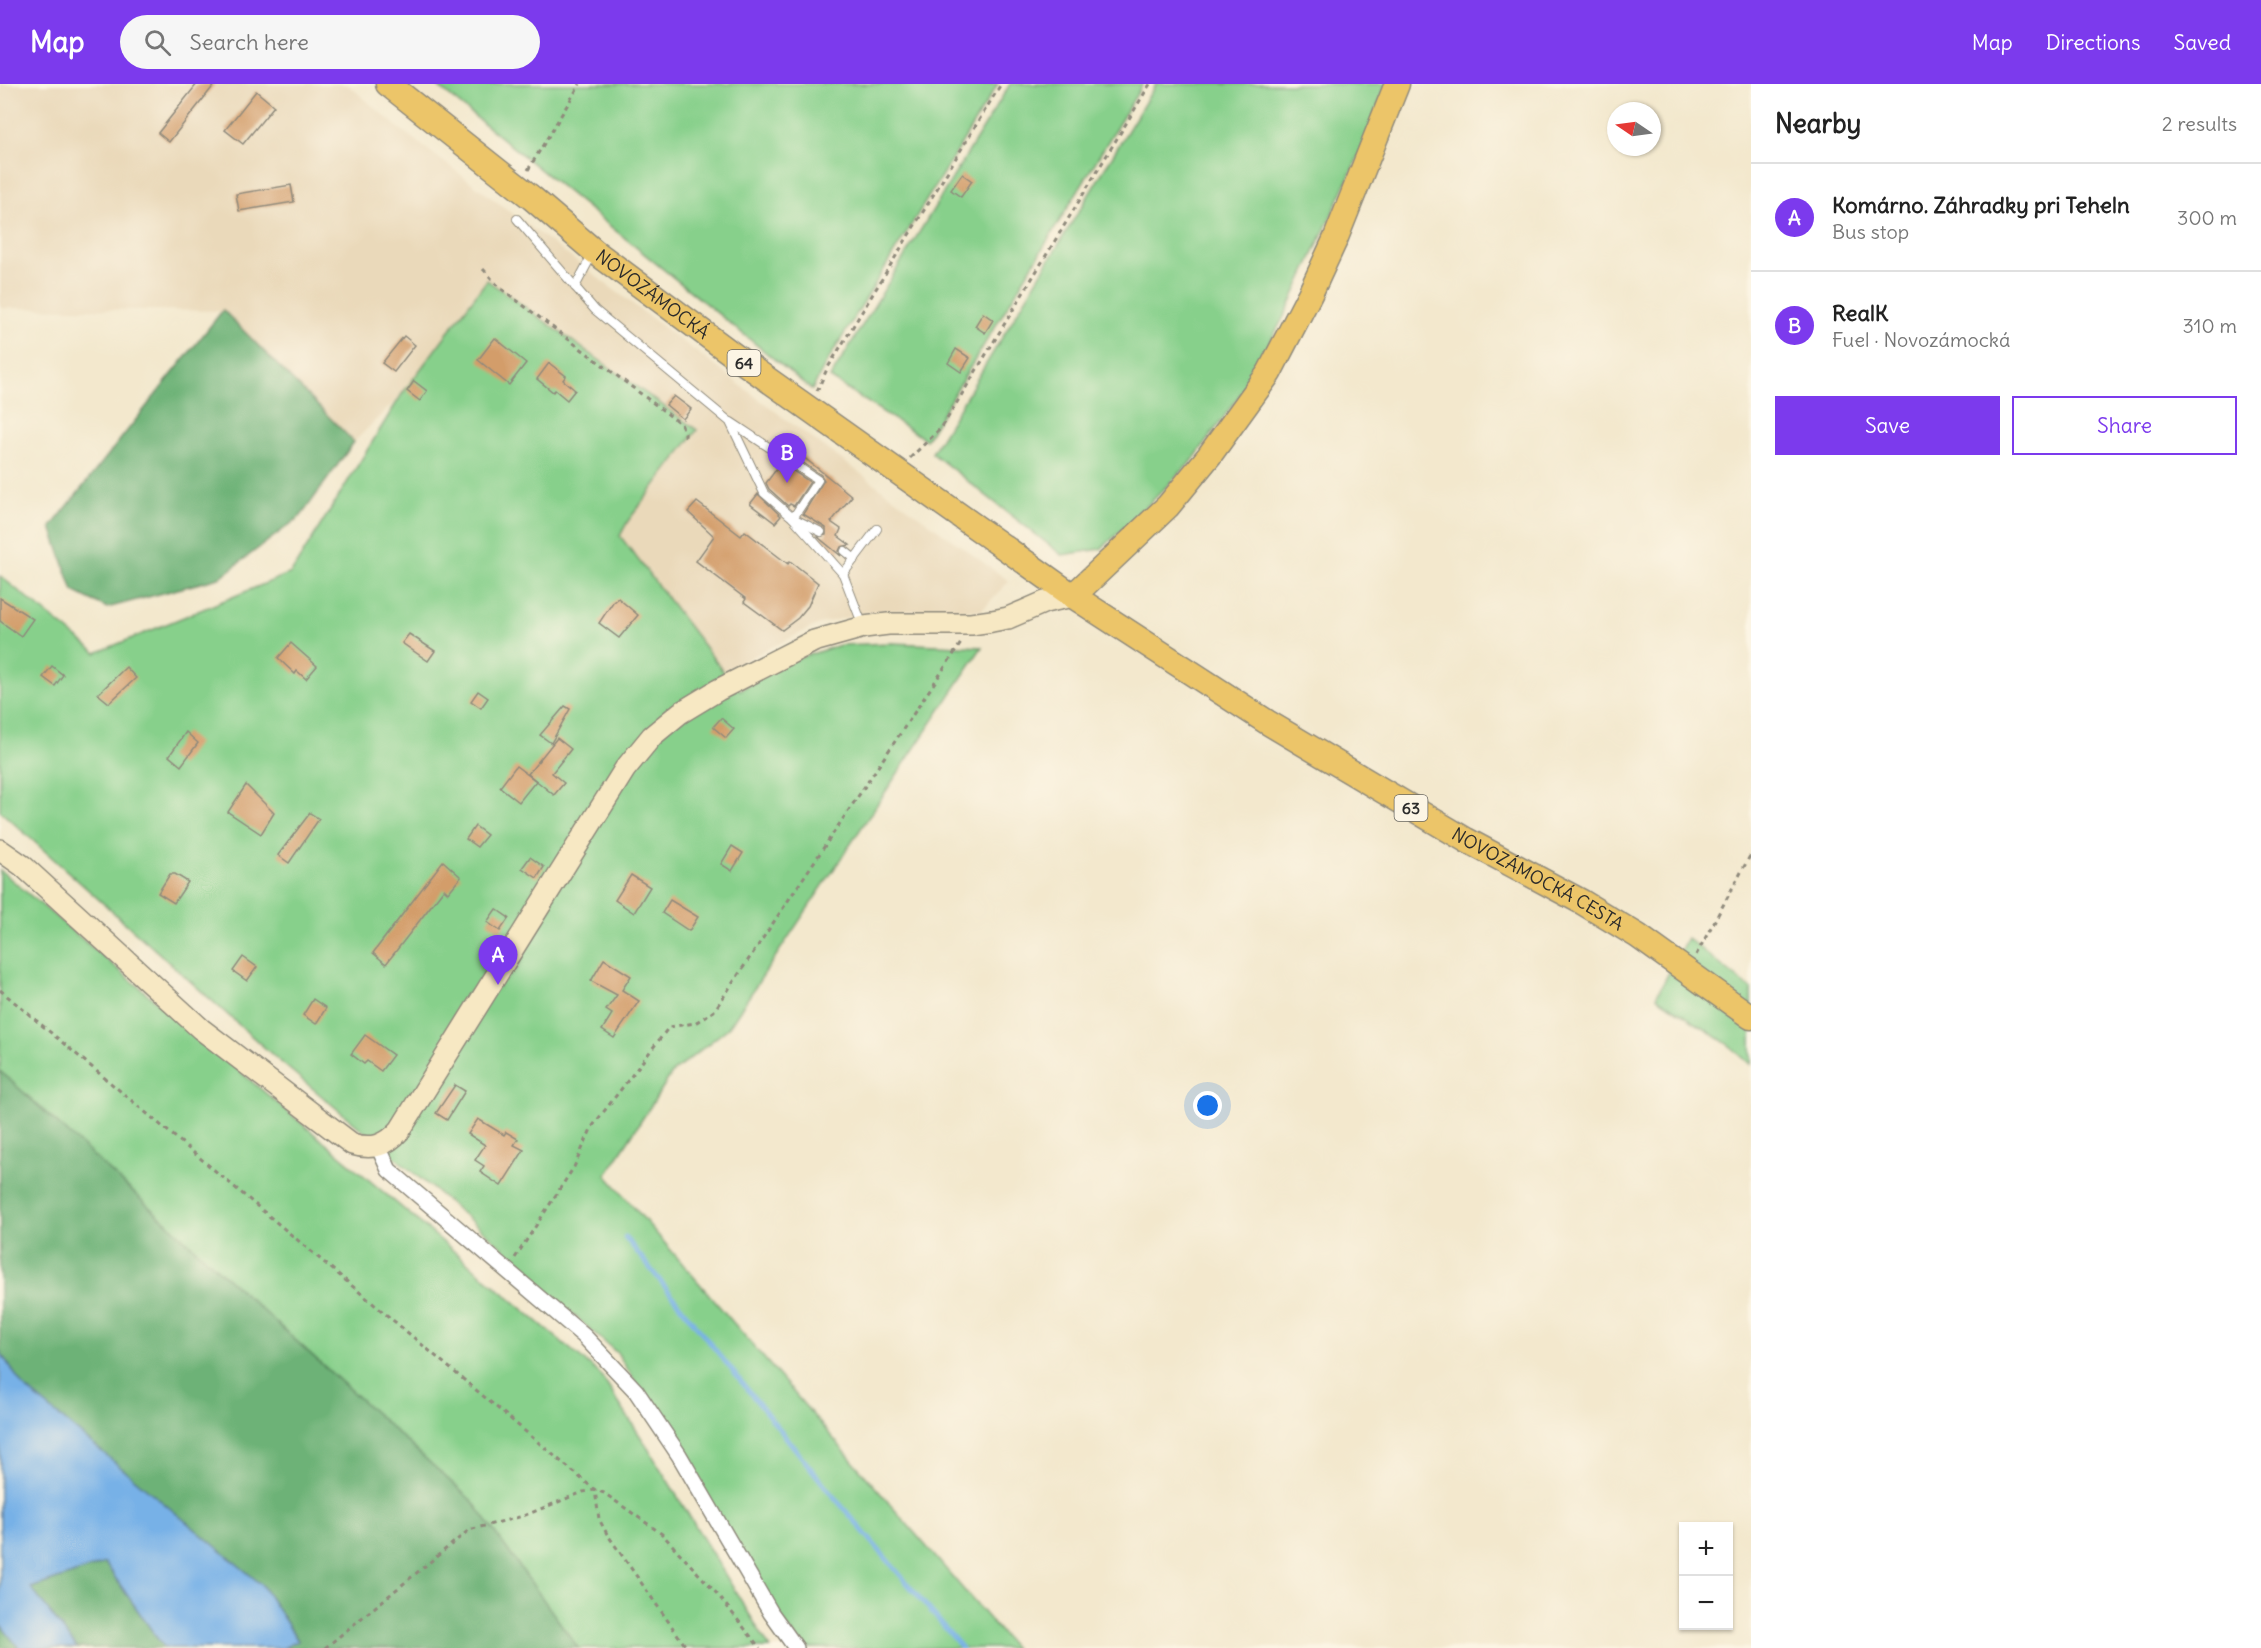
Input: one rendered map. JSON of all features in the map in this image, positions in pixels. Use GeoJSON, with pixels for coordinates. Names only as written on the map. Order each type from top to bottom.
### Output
{"type":"FeatureCollection","features":[{"type":"Feature","properties":{"kind":"main road","name":"NOVOZÁMOCKÁ"},"geometry":{"type":"LineString","coordinates":[[388,84],[594,251],[896,472],[1073,596]]}},
{"type":"Feature","properties":{"kind":"main road"},"geometry":{"type":"LineString","coordinates":[[1073,596],[1168,506],[1209,456],[1269,373],[1335,240],[1397,84]]}},
{"type":"Feature","properties":{"kind":"main road","name":"NOVOZÁMOCKÁ CESTA"},"geometry":{"type":"LineString","coordinates":[[1073,596],[1267,722],[1466,840],[1582,902],[1688,970],[1751,1017]]}},
{"type":"Feature","properties":{"kind":"street"},"geometry":{"type":"LineString","coordinates":[[0,850],[23,866],[201,1029],[352,1144],[362,1147],[378,1146],[392,1138],[399,1130],[625,769],[652,736],[680,713],[786,654],[814,641],[864,627],[888,624],[971,624],[1008,618],[1045,602],[1073,596]]}},
{"type":"Feature","properties":{"kind":"street"},"geometry":{"type":"LineString","coordinates":[[378,1146],[389,1170],[508,1269],[600,1351],[636,1390],[679,1455],[771,1613],[796,1648]]}},
{"type":"Feature","properties":{"kind":"lane"},"geometry":{"type":"LineString","coordinates":[[517,219],[603,316],[729,422],[818,480],[794,518]]}},
{"type":"Feature","properties":{"kind":"lane"},"geometry":{"type":"LineString","coordinates":[[575,287],[594,251]]}},
{"type":"Feature","properties":{"kind":"lane"},"geometry":{"type":"LineString","coordinates":[[729,422],[764,493],[794,518],[843,574],[864,627]]}},
{"type":"Feature","properties":{"kind":"lane"},"geometry":{"type":"LineString","coordinates":[[794,518],[821,532]]}},
{"type":"Feature","properties":{"kind":"lane"},"geometry":{"type":"LineString","coordinates":[[843,574],[877,529]]}},
{"type":"Feature","properties":{"kind":"lane"},"geometry":{"type":"LineString","coordinates":[[845,551],[855,559]]}},
{"type":"Feature","properties":{"kind":"path"},"geometry":{"type":"LineString","coordinates":[[517,188],[580,84]]}},
{"type":"Feature","properties":{"kind":"path"},"geometry":{"type":"LineString","coordinates":[[810,410],[827,369],[1001,84]]}},
{"type":"Feature","properties":{"kind":"path"},"geometry":{"type":"LineString","coordinates":[[896,472],[942,427],[1150,84]]}},
{"type":"Feature","properties":{"kind":"path"},"geometry":{"type":"LineString","coordinates":[[483,270],[499,286],[681,424],[685,433],[684,439]]}},
{"type":"Feature","properties":{"kind":"path"},"geometry":{"type":"LineString","coordinates":[[508,1269],[574,1167],[592,1127],[669,1027],[695,1023],[714,1011],[960,644],[971,624]]}},
{"type":"Feature","properties":{"kind":"path"},"geometry":{"type":"LineString","coordinates":[[1688,970],[1751,854]]}},
{"type":"Feature","properties":{"kind":"path"},"geometry":{"type":"LineString","coordinates":[[0,990],[595,1490],[599,1519],[607,1534],[687,1648]]}},
{"type":"Feature","properties":{"kind":"path"},"geometry":{"type":"LineString","coordinates":[[325,1648],[469,1530],[523,1516],[583,1492],[595,1490],[604,1492],[662,1534],[718,1595],[760,1648]]}},
{"type":"Feature","properties":{"kind":"shaded area"},"geometry":{"type":"Polygon","coordinates":[[[0,84],[347,84],[395,125],[788,421],[1009,581],[982,610],[872,611],[819,624],[723,671],[620,536],[628,521],[487,281],[402,394],[354,442],[223,311],[0,308],[0,84]]]}},
{"type":"Feature","properties":{"kind":"green space"},"geometry":{"type":"Polygon","coordinates":[[[435,84],[998,84],[825,365],[812,390],[435,84]]]}},
{"type":"Feature","properties":{"kind":"green space"},"geometry":{"type":"Polygon","coordinates":[[[1010,84],[1143,84],[926,440],[830,378],[1010,84]]]}},
{"type":"Feature","properties":{"kind":"green space"},"geometry":{"type":"Polygon","coordinates":[[[1156,84],[1386,84],[1361,151],[1286,313],[1244,389],[1193,460],[1101,549],[1062,555],[932,453],[1156,84]]]}},
{"type":"Feature","properties":{"kind":"green space"},"geometry":{"type":"Polygon","coordinates":[[[487,280],[697,430],[628,521],[620,536],[740,690],[789,661],[840,645],[892,643],[982,647],[728,1028],[672,1073],[606,1175],[1014,1648],[806,1648],[788,1629],[618,1354],[539,1284],[500,1245],[276,1058],[0,811],[0,576],[96,653],[291,573],[402,394],[487,280]]]}},
{"type":"Feature","properties":{"kind":"green space"},"geometry":{"type":"Polygon","coordinates":[[[223,310],[354,442],[301,516],[219,578],[107,608],[73,591],[51,527],[223,310]]]}},
{"type":"Feature","properties":{"kind":"green space"},"geometry":{"type":"Polygon","coordinates":[[[0,870],[600,1374],[770,1648],[578,1648],[473,1502],[0,1071],[0,870]]]}},
{"type":"Feature","properties":{"kind":"green space"},"geometry":{"type":"Polygon","coordinates":[[[1687,938],[1751,989],[1751,1065],[1729,1045],[1656,997],[1687,938]]]}},
{"type":"Feature","properties":{"kind":"green space"},"geometry":{"type":"Polygon","coordinates":[[[0,1071],[473,1502],[578,1648],[283,1648],[298,1640],[262,1585],[23,1386],[0,1352],[0,1071]]]}},
{"type":"Feature","properties":{"kind":"green space"},"geometry":{"type":"Polygon","coordinates":[[[105,1563],[164,1648],[77,1648],[31,1588],[105,1563]]]}},
{"type":"Feature","properties":{"kind":"green space"},"geometry":{"type":"Polygon","coordinates":[[[0,1624],[19,1648],[0,1648],[0,1624]]]}},
{"type":"Feature","properties":{"kind":"water"},"geometry":{"type":"Polygon","coordinates":[[[0,1352],[23,1386],[262,1585],[298,1641],[283,1648],[164,1648],[105,1563],[31,1588],[77,1648],[19,1648],[0,1624],[0,1352]]]}},
{"type":"Feature","properties":{"kind":"building"},"geometry":{"type":"Polygon","coordinates":[[[197,84],[215,84],[169,142],[158,133],[197,84]]]}},
{"type":"Feature","properties":{"kind":"building"},"geometry":{"type":"Polygon","coordinates":[[[256,91],[274,106],[243,144],[225,130],[256,91]]]}},
{"type":"Feature","properties":{"kind":"building"},"geometry":{"type":"Polygon","coordinates":[[[962,174],[972,181],[961,197],[951,190],[962,174]]]}},
{"type":"Feature","properties":{"kind":"building"},"geometry":{"type":"Polygon","coordinates":[[[291,185],[294,202],[239,211],[236,194],[291,185]]]}},
{"type":"Feature","properties":{"kind":"building"},"geometry":{"type":"Polygon","coordinates":[[[983,313],[993,320],[985,333],[975,326],[983,313]]]}},
{"type":"Feature","properties":{"kind":"building"},"geometry":{"type":"Polygon","coordinates":[[[404,336],[415,345],[394,372],[382,363],[404,336]]]}},
{"type":"Feature","properties":{"kind":"building"},"geometry":{"type":"Polygon","coordinates":[[[495,338],[526,363],[509,385],[478,360],[495,338]]]}},
{"type":"Feature","properties":{"kind":"building"},"geometry":{"type":"Polygon","coordinates":[[[956,349],[970,358],[961,372],[948,363],[956,349]]]}},
{"type":"Feature","properties":{"kind":"building"},"geometry":{"type":"Polygon","coordinates":[[[549,363],[566,376],[563,380],[575,390],[567,400],[537,379],[549,363]]]}},
{"type":"Feature","properties":{"kind":"building"},"geometry":{"type":"Polygon","coordinates":[[[414,381],[427,391],[420,401],[407,391],[414,381]]]}},
{"type":"Feature","properties":{"kind":"building"},"geometry":{"type":"Polygon","coordinates":[[[674,396],[691,409],[683,419],[666,405],[674,396]]]}},
{"type":"Feature","properties":{"kind":"building"},"geometry":{"type":"Polygon","coordinates":[[[792,448],[852,496],[831,522],[841,529],[838,536],[850,545],[841,547],[839,551],[841,556],[818,537],[826,535],[826,528],[803,514],[824,480],[821,475],[789,453],[792,448]]]}},
{"type":"Feature","properties":{"kind":"building"},"geometry":{"type":"Polygon","coordinates":[[[781,463],[810,482],[794,506],[790,504],[788,506],[769,489],[766,483],[781,463]]]}},
{"type":"Feature","properties":{"kind":"building"},"geometry":{"type":"Polygon","coordinates":[[[758,494],[781,516],[775,523],[750,504],[758,494]]]}},
{"type":"Feature","properties":{"kind":"building"},"geometry":{"type":"Polygon","coordinates":[[[697,502],[741,536],[745,531],[788,564],[790,561],[818,583],[808,606],[798,618],[782,630],[744,602],[746,599],[696,561],[714,536],[688,512],[697,502]]]}},
{"type":"Feature","properties":{"kind":"building"},"geometry":{"type":"Polygon","coordinates":[[[0,598],[33,619],[21,636],[0,621],[0,598]]]}},
{"type":"Feature","properties":{"kind":"building"},"geometry":{"type":"Polygon","coordinates":[[[618,598],[638,615],[619,638],[599,623],[618,598]]]}},
{"type":"Feature","properties":{"kind":"building"},"geometry":{"type":"Polygon","coordinates":[[[409,634],[435,651],[428,661],[402,643],[409,634]]]}},
{"type":"Feature","properties":{"kind":"building"},"geometry":{"type":"Polygon","coordinates":[[[291,643],[317,666],[306,679],[297,671],[295,674],[278,658],[291,643]]]}},
{"type":"Feature","properties":{"kind":"building"},"geometry":{"type":"Polygon","coordinates":[[[52,666],[63,675],[55,686],[43,677],[52,666]]]}},
{"type":"Feature","properties":{"kind":"building"},"geometry":{"type":"Polygon","coordinates":[[[126,667],[136,678],[109,703],[98,694],[126,667]]]}},
{"type":"Feature","properties":{"kind":"building"},"geometry":{"type":"Polygon","coordinates":[[[478,691],[488,698],[481,708],[471,701],[478,691]]]}},
{"type":"Feature","properties":{"kind":"building"},"geometry":{"type":"Polygon","coordinates":[[[565,706],[570,709],[551,743],[540,735],[565,706]]]}},
{"type":"Feature","properties":{"kind":"building"},"geometry":{"type":"Polygon","coordinates":[[[721,718],[734,729],[726,738],[713,727],[721,718]]]}},
{"type":"Feature","properties":{"kind":"building"},"geometry":{"type":"Polygon","coordinates":[[[186,732],[198,743],[181,766],[169,756],[186,732]]]}},
{"type":"Feature","properties":{"kind":"building"},"geometry":{"type":"Polygon","coordinates":[[[557,738],[571,749],[552,773],[564,783],[554,795],[528,774],[557,738]]]}},
{"type":"Feature","properties":{"kind":"building"},"geometry":{"type":"Polygon","coordinates":[[[516,766],[536,781],[519,802],[500,787],[516,766]]]}},
{"type":"Feature","properties":{"kind":"building"},"geometry":{"type":"Polygon","coordinates":[[[246,785],[274,813],[261,834],[228,812],[246,785]]]}},
{"type":"Feature","properties":{"kind":"building"},"geometry":{"type":"Polygon","coordinates":[[[310,813],[319,819],[289,863],[278,855],[310,813]]]}},
{"type":"Feature","properties":{"kind":"building"},"geometry":{"type":"Polygon","coordinates":[[[475,826],[487,835],[477,847],[466,839],[475,826]]]}},
{"type":"Feature","properties":{"kind":"building"},"geometry":{"type":"Polygon","coordinates":[[[732,846],[743,853],[732,871],[721,864],[732,846]]]}},
{"type":"Feature","properties":{"kind":"building"},"geometry":{"type":"Polygon","coordinates":[[[530,857],[544,867],[537,878],[522,868],[530,857]]]}},
{"type":"Feature","properties":{"kind":"building"},"geometry":{"type":"Polygon","coordinates":[[[443,861],[461,877],[448,893],[444,889],[386,964],[373,953],[443,861]]]}},
{"type":"Feature","properties":{"kind":"building"},"geometry":{"type":"Polygon","coordinates":[[[170,874],[175,874],[188,882],[174,903],[158,893],[170,874]]]}},
{"type":"Feature","properties":{"kind":"building"},"geometry":{"type":"Polygon","coordinates":[[[631,875],[650,887],[634,913],[615,900],[631,875]]]}},
{"type":"Feature","properties":{"kind":"building"},"geometry":{"type":"Polygon","coordinates":[[[670,900],[698,917],[689,931],[662,913],[670,900]]]}},
{"type":"Feature","properties":{"kind":"building"},"geometry":{"type":"Polygon","coordinates":[[[496,909],[509,918],[500,931],[487,922],[496,909]]]}},
{"type":"Feature","properties":{"kind":"building"},"geometry":{"type":"Polygon","coordinates":[[[243,957],[257,967],[247,981],[233,971],[243,957]]]}},
{"type":"Feature","properties":{"kind":"building"},"geometry":{"type":"Polygon","coordinates":[[[604,959],[631,976],[622,990],[639,1001],[614,1038],[602,1030],[612,1014],[606,1010],[617,995],[591,981],[604,959]]]}},
{"type":"Feature","properties":{"kind":"building"},"geometry":{"type":"Polygon","coordinates":[[[313,999],[326,1008],[316,1024],[303,1015],[313,999]]]}},
{"type":"Feature","properties":{"kind":"building"},"geometry":{"type":"Polygon","coordinates":[[[365,1035],[393,1055],[381,1071],[367,1061],[364,1064],[351,1054],[365,1035]]]}},
{"type":"Feature","properties":{"kind":"building"},"geometry":{"type":"Polygon","coordinates":[[[455,1085],[465,1091],[447,1120],[436,1113],[455,1085]]]}},
{"type":"Feature","properties":{"kind":"building"},"geometry":{"type":"Polygon","coordinates":[[[478,1119],[504,1135],[506,1132],[518,1139],[514,1145],[524,1150],[501,1186],[480,1172],[484,1166],[475,1160],[485,1145],[468,1134],[478,1119]]]}},
{"type":"Feature","properties":{"kind":"waterway"},"geometry":{"type":"LineString","coordinates":[[625,1237],[829,1491],[962,1648]]}},
{"type":"Feature","properties":{"kind":"place","name":"RealK"},"geometry":{"type":"Point","coordinates":[787,483]}},
{"type":"Feature","properties":{"kind":"place","name":"Komárno. Záhradky pri Teheln"},"geometry":{"type":"Point","coordinates":[498,985]}}]}
